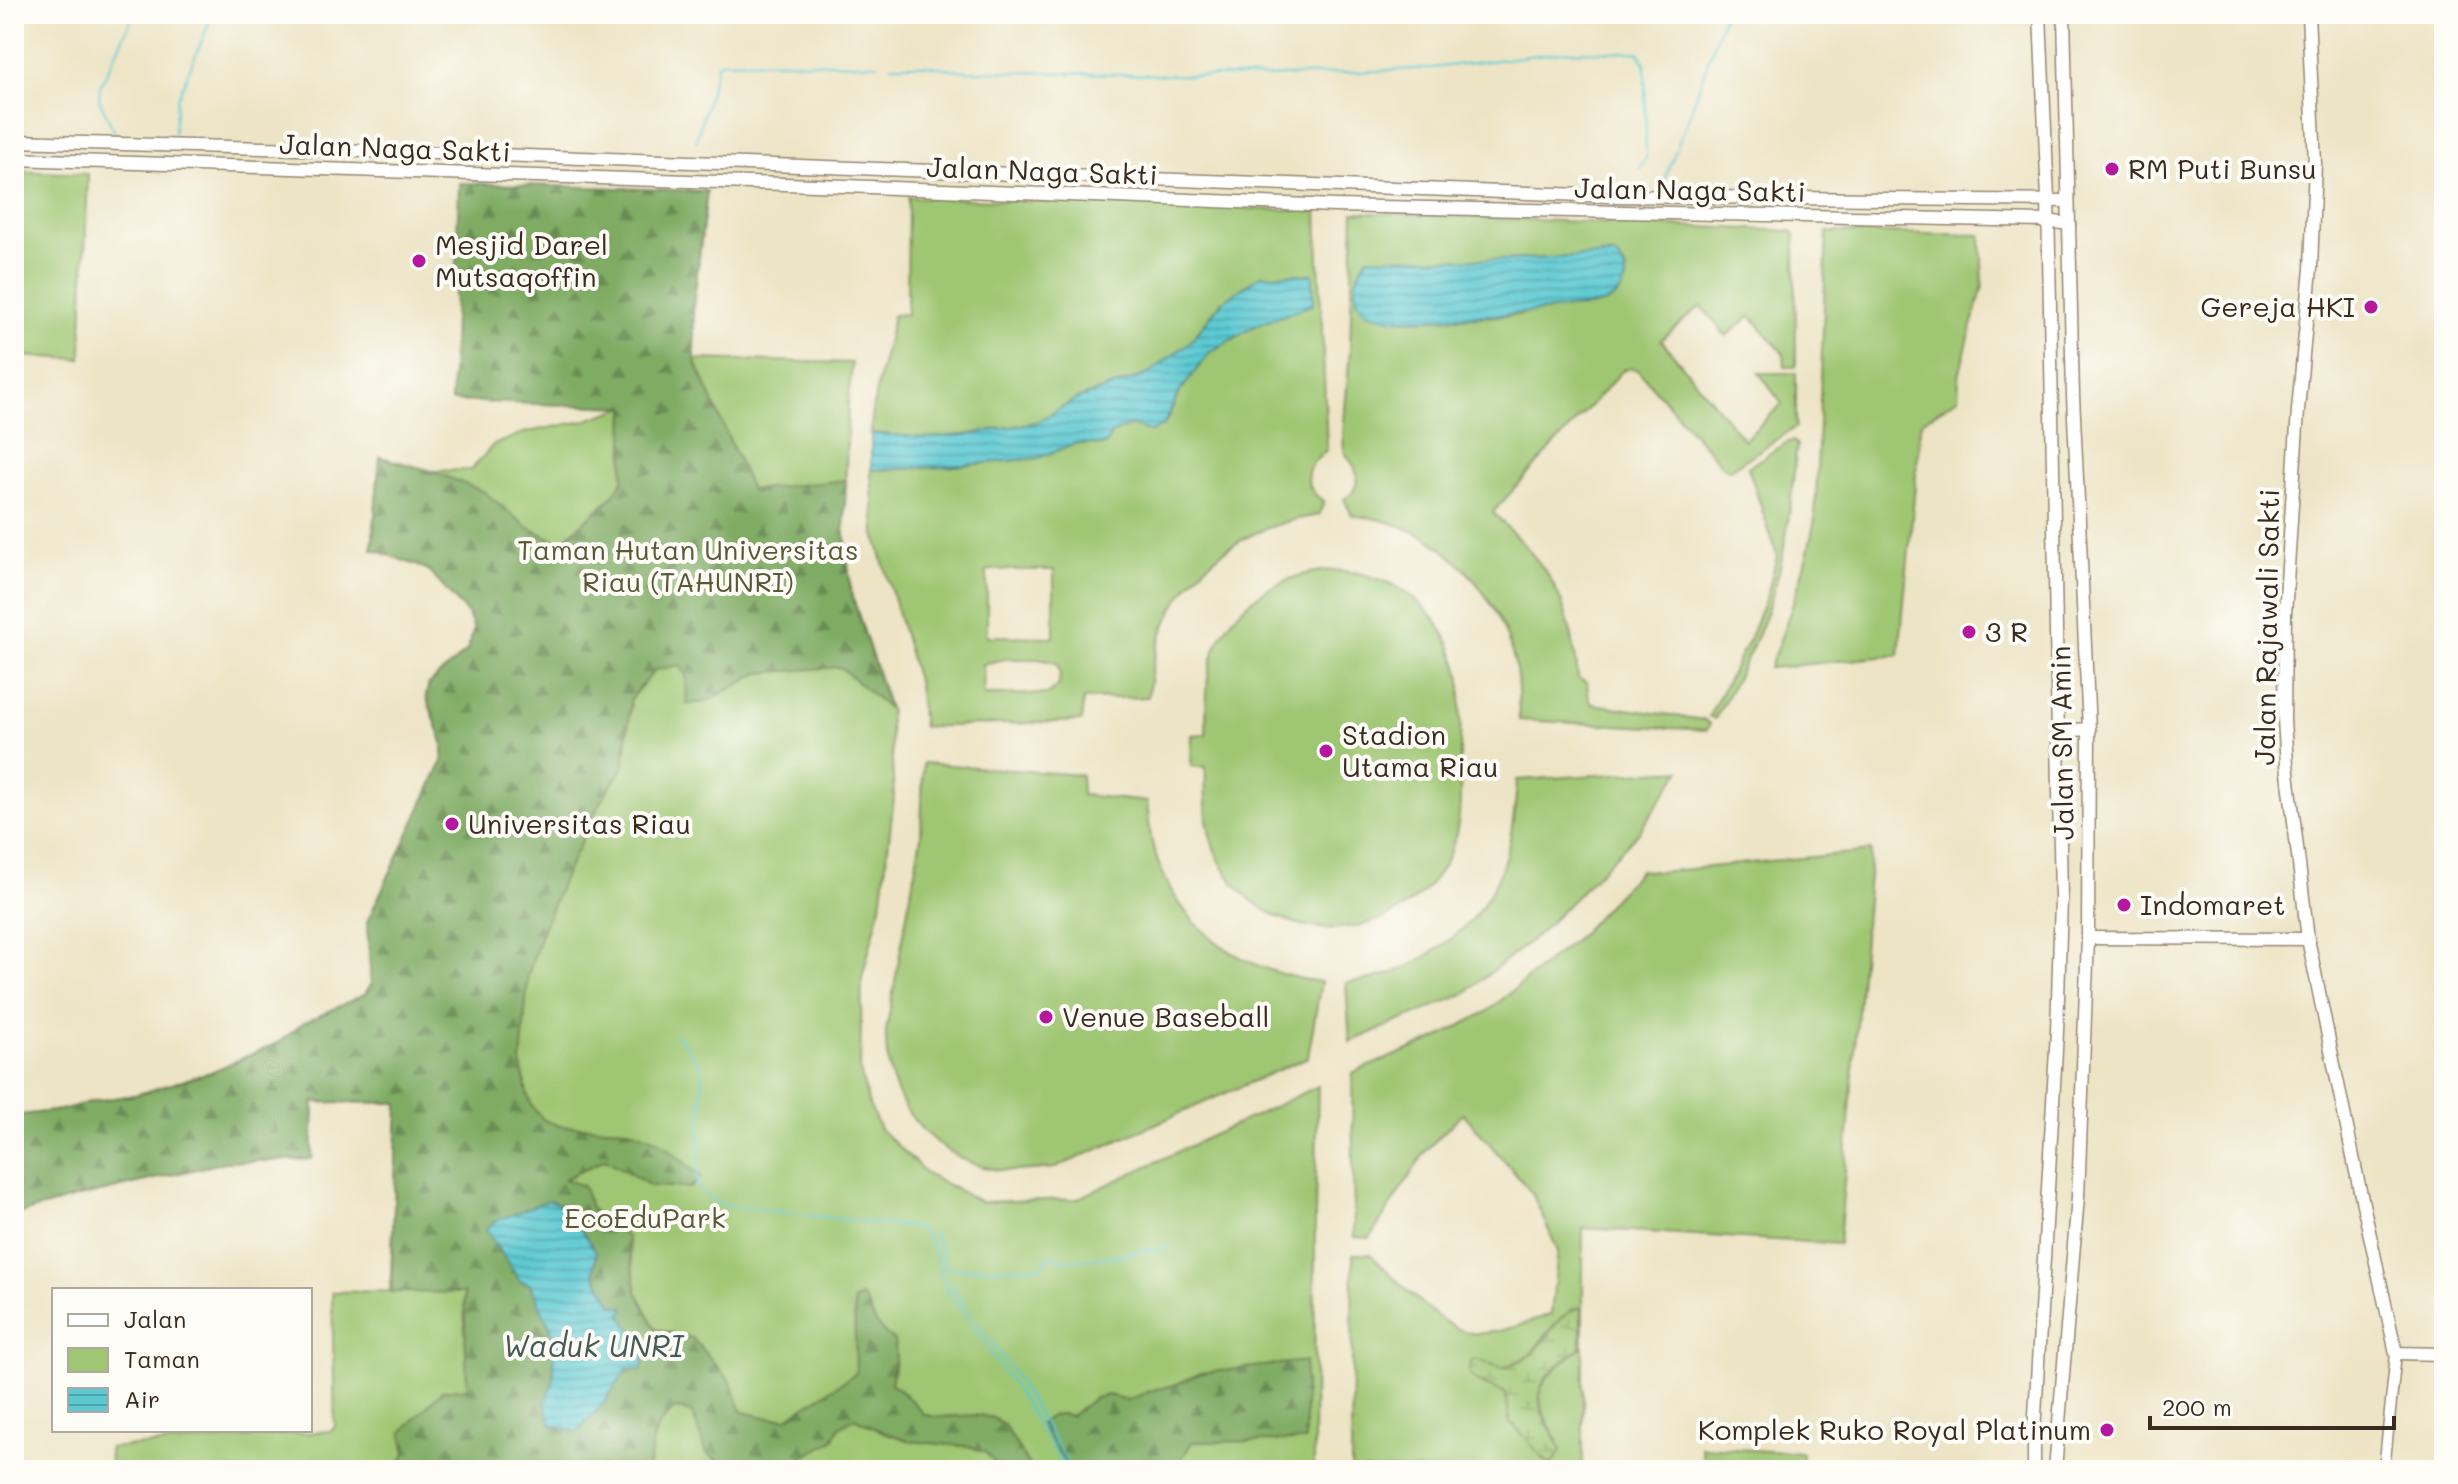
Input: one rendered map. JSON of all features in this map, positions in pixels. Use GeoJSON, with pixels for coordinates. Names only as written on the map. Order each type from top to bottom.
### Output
{"type":"FeatureCollection","features":[{"type":"Feature","properties":{"kind":"main road","name":"Jalan SM Amin"},"geometry":{"type":"LineString","coordinates":[[2034,1470],[2061,899],[2048,200],[2040,14]]}},
{"type":"Feature","properties":{"kind":"main road","name":"Jalan SM Amin"},"geometry":{"type":"LineString","coordinates":[[2055,1470],[2078,1197],[2088,938],[2089,729],[2073,396],[2064,14]]}},
{"type":"Feature","properties":{"kind":"main road","name":"Jalan Rajawali Sakti"},"geometry":{"type":"LineString","coordinates":[[2308,14],[2315,163],[2311,268],[2286,598],[2284,720],[2295,843],[2308,939],[2396,1353]]}},
{"type":"Feature","properties":{"kind":"main road"},"geometry":{"type":"LineString","coordinates":[[2043,99],[2066,95]]}},
{"type":"Feature","properties":{"kind":"main road","name":"Jalan Naga Sakti"},"geometry":{"type":"LineString","coordinates":[[14,141],[474,154],[1611,196],[2068,201]]}},
{"type":"Feature","properties":{"kind":"main road","name":"Jalan Naga Sakti"},"geometry":{"type":"LineString","coordinates":[[14,159],[846,186],[1335,206],[2047,221],[2069,224]]}},
{"type":"Feature","properties":{"kind":"main road"},"geometry":{"type":"LineString","coordinates":[[2059,731],[2089,729]]}},
{"type":"Feature","properties":{"kind":"main road"},"geometry":{"type":"LineString","coordinates":[[2088,938],[2308,939]]}},
{"type":"Feature","properties":{"kind":"main road"},"geometry":{"type":"LineString","coordinates":[[2396,1353],[2444,1354]]}},
{"type":"Feature","properties":{"kind":"street","name":"Jalan Rajawali Sakti"},"geometry":{"type":"LineString","coordinates":[[2384,1470],[2396,1353]]}},
{"type":"Feature","properties":{"kind":"green space"},"geometry":{"type":"Polygon","coordinates":[[[14,171],[88,174],[81,359],[14,356],[14,171]]]}},
{"type":"Feature","properties":{"kind":"green space","name":"Taman Hutan Universitas Riau (TAHUNRI)"},"geometry":{"type":"Polygon","coordinates":[[[459,183],[707,191],[693,307],[695,360],[751,490],[846,480],[844,528],[851,592],[889,709],[840,667],[759,673],[706,702],[687,704],[686,676],[680,665],[655,670],[631,698],[624,767],[603,797],[563,879],[528,976],[521,1063],[527,1093],[533,1108],[544,1120],[560,1126],[629,1129],[659,1141],[700,1176],[691,1188],[651,1186],[605,1159],[565,1179],[583,1186],[592,1210],[627,1237],[637,1292],[656,1329],[692,1338],[731,1382],[742,1412],[787,1418],[856,1373],[854,1301],[861,1296],[880,1329],[894,1340],[896,1355],[891,1383],[923,1414],[993,1418],[1004,1425],[1032,1470],[1001,1470],[985,1452],[971,1447],[910,1441],[854,1418],[840,1427],[832,1441],[787,1466],[773,1470],[721,1462],[707,1454],[692,1413],[677,1409],[658,1428],[648,1470],[396,1470],[406,1453],[402,1432],[442,1391],[467,1388],[464,1293],[391,1292],[398,1103],[314,1102],[312,1159],[225,1162],[14,1215],[14,1116],[135,1095],[211,1072],[280,1042],[302,1024],[365,994],[371,985],[367,922],[443,761],[443,742],[426,696],[429,684],[467,651],[474,629],[468,614],[427,569],[372,549],[380,457],[432,471],[483,491],[527,527],[560,543],[612,497],[623,480],[625,407],[451,401],[459,183]],[[596,1251],[507,1259],[520,1281],[530,1284],[552,1331],[554,1379],[545,1405],[602,1405],[645,1350],[594,1273],[596,1251]]]}},
{"type":"Feature","properties":{"kind":"green space","name":"EcoEduPark"},"geometry":{"type":"Polygon","coordinates":[[[707,191],[693,307],[695,359],[852,363],[844,528],[851,592],[889,709],[894,797],[881,905],[862,978],[860,1071],[869,1105],[880,1129],[928,1175],[981,1202],[1077,1199],[1318,1086],[1314,1470],[111,1470],[109,1448],[330,1431],[335,1427],[332,1292],[390,1291],[399,1103],[314,1102],[312,1159],[225,1162],[14,1215],[14,1116],[135,1095],[211,1072],[280,1042],[302,1024],[365,994],[371,984],[367,922],[443,761],[443,742],[426,696],[429,684],[467,651],[474,629],[468,614],[427,569],[372,549],[380,457],[432,471],[471,470],[493,445],[523,433],[584,421],[625,407],[707,191]]]}},
{"type":"Feature","properties":{"kind":"green space"},"geometry":{"type":"Polygon","coordinates":[[[908,197],[1317,211],[1327,449],[1312,464],[1308,480],[1315,494],[1324,501],[1319,515],[1283,523],[1251,535],[1222,552],[1199,573],[1179,599],[1164,628],[1148,697],[1083,699],[1082,721],[923,727],[918,684],[875,534],[871,470],[1037,458],[1076,443],[1105,445],[1111,434],[1131,425],[1151,431],[1164,425],[1179,393],[1210,352],[1257,325],[1313,304],[1222,301],[1190,342],[1146,375],[1077,399],[1037,422],[966,435],[924,438],[871,433],[893,315],[907,314],[908,197]],[[987,570],[987,636],[1054,637],[1054,570],[987,570]],[[1005,659],[983,664],[984,695],[1048,694],[1059,685],[1060,671],[1056,663],[1039,659],[1005,659]]]}},
{"type":"Feature","properties":{"kind":"green space"},"geometry":{"type":"Polygon","coordinates":[[[1354,212],[1792,231],[1795,235],[1796,367],[1785,367],[1784,354],[1751,316],[1726,336],[1701,306],[1661,340],[1744,440],[1782,404],[1759,373],[1796,373],[1796,427],[1729,470],[1723,467],[1638,370],[1623,370],[1493,512],[1524,544],[1557,591],[1570,628],[1578,678],[1587,683],[1592,704],[1704,720],[1710,724],[1707,730],[1519,720],[1518,685],[1508,640],[1486,596],[1471,576],[1434,543],[1412,531],[1384,521],[1352,515],[1344,499],[1352,493],[1357,475],[1344,451],[1343,435],[1350,348],[1354,212]],[[1614,255],[1507,260],[1376,316],[1411,320],[1519,315],[1626,281],[1625,268],[1614,255]]]}},
{"type":"Feature","properties":{"kind":"green space"},"geometry":{"type":"Polygon","coordinates":[[[1827,232],[1981,235],[1983,286],[1959,374],[1958,398],[1921,422],[1899,655],[1769,668],[1796,595],[1815,519],[1827,232]]]}},
{"type":"Feature","properties":{"kind":"green space"},"geometry":{"type":"Polygon","coordinates":[[[1793,441],[1797,445],[1791,502],[1777,577],[1754,643],[1715,719],[1709,716],[1750,637],[1768,592],[1777,555],[1748,467],[1793,441]]]}},
{"type":"Feature","properties":{"kind":"green space","name":"Stadion Utama Riau"},"geometry":{"type":"Polygon","coordinates":[[[1332,570],[1379,579],[1416,600],[1444,634],[1461,678],[1460,806],[1452,847],[1434,880],[1408,905],[1377,921],[1344,928],[1309,926],[1276,916],[1247,896],[1223,867],[1212,843],[1206,806],[1206,767],[1191,766],[1192,735],[1206,734],[1210,666],[1227,627],[1240,611],[1272,587],[1311,573],[1332,570]]]}},
{"type":"Feature","properties":{"kind":"green space"},"geometry":{"type":"Polygon","coordinates":[[[923,763],[1081,775],[1082,795],[1147,802],[1152,841],[1163,875],[1177,900],[1195,922],[1215,941],[1263,968],[1321,982],[1308,1057],[1055,1168],[991,1169],[955,1155],[938,1144],[923,1130],[900,1099],[889,1069],[886,1044],[921,837],[923,763]]]}},
{"type":"Feature","properties":{"kind":"green space"},"geometry":{"type":"Polygon","coordinates":[[[1681,770],[1638,833],[1540,933],[1464,994],[1350,1042],[1346,983],[1390,974],[1424,958],[1458,933],[1489,896],[1499,876],[1512,831],[1517,780],[1681,770]]]}},
{"type":"Feature","properties":{"kind":"green space"},"geometry":{"type":"Polygon","coordinates":[[[1871,851],[1839,1244],[1583,1228],[1583,1470],[1351,1470],[1353,1254],[1370,1254],[1418,1301],[1446,1322],[1460,1330],[1482,1333],[1513,1327],[1551,1314],[1558,1251],[1532,1193],[1463,1113],[1427,1149],[1370,1238],[1354,1237],[1352,1073],[1438,1038],[1488,1011],[1580,935],[1640,870],[1659,872],[1871,851]],[[1571,1310],[1529,1356],[1503,1368],[1475,1359],[1478,1382],[1506,1393],[1510,1423],[1531,1441],[1544,1460],[1558,1440],[1542,1408],[1542,1387],[1555,1369],[1581,1347],[1571,1310]]]}},
{"type":"Feature","properties":{"kind":"green space"},"geometry":{"type":"Polygon","coordinates":[[[1581,1307],[1581,1347],[1554,1369],[1540,1393],[1544,1417],[1561,1451],[1551,1465],[1510,1423],[1506,1393],[1478,1382],[1470,1374],[1471,1362],[1475,1359],[1503,1368],[1525,1358],[1535,1351],[1557,1322],[1581,1307]]]}},
{"type":"Feature","properties":{"kind":"green space"},"geometry":{"type":"Polygon","coordinates":[[[1305,1361],[1305,1441],[1192,1442],[1176,1468],[1070,1470],[1040,1424],[1055,1415],[1071,1416],[1094,1398],[1108,1395],[1127,1400],[1201,1373],[1305,1361]]]}},
{"type":"Feature","properties":{"kind":"green space"},"geometry":{"type":"Polygon","coordinates":[[[1701,1447],[1802,1453],[1801,1470],[1705,1470],[1701,1447]]]}},
{"type":"Feature","properties":{"kind":"water"},"geometry":{"type":"Polygon","coordinates":[[[1614,255],[1624,268],[1623,288],[1612,299],[1592,306],[1492,316],[1394,319],[1368,312],[1361,306],[1355,291],[1358,273],[1368,257],[1507,260],[1614,255]]]}},
{"type":"Feature","properties":{"kind":"water"},"geometry":{"type":"Polygon","coordinates":[[[1313,274],[1313,304],[1257,325],[1210,352],[1179,393],[1164,425],[1151,432],[1131,425],[1111,434],[1105,445],[1076,443],[1038,458],[871,470],[871,433],[924,438],[966,435],[1037,422],[1077,399],[1146,375],[1190,342],[1222,302],[1261,275],[1313,274]]]}},
{"type":"Feature","properties":{"kind":"water","name":"Waduk UNRI"},"geometry":{"type":"Polygon","coordinates":[[[549,1200],[564,1206],[596,1251],[594,1273],[613,1305],[626,1308],[621,1315],[645,1350],[642,1370],[628,1368],[602,1405],[577,1432],[552,1425],[545,1405],[554,1379],[552,1331],[530,1284],[520,1281],[486,1230],[493,1222],[549,1200]]]}},
{"type":"Feature","properties":{"kind":"waterway"},"geometry":{"type":"LineString","coordinates":[[116,135],[99,99],[100,87],[134,14]]}},
{"type":"Feature","properties":{"kind":"waterway"},"geometry":{"type":"LineString","coordinates":[[174,134],[177,99],[213,14]]}},
{"type":"Feature","properties":{"kind":"waterway"},"geometry":{"type":"LineString","coordinates":[[1661,188],[1724,14]]}},
{"type":"Feature","properties":{"kind":"waterway"},"geometry":{"type":"LineString","coordinates":[[891,65],[924,65],[967,71],[1267,77],[1431,68],[1570,51],[1639,52],[1645,63],[1646,158],[1640,169]]}},
{"type":"Feature","properties":{"kind":"waterway"},"geometry":{"type":"LineString","coordinates":[[696,141],[718,62],[878,64]]}},
{"type":"Feature","properties":{"kind":"waterway"},"geometry":{"type":"LineString","coordinates":[[675,1034],[700,1066],[703,1081],[697,1184],[703,1194],[722,1205],[918,1228],[927,1235],[948,1292],[1017,1391],[1066,1470]]}},
{"type":"Feature","properties":{"kind":"waterway"},"geometry":{"type":"LineString","coordinates":[[934,1233],[947,1269],[1041,1267],[1053,1255],[1062,1261],[1124,1255],[1171,1246]]}},
{"type":"Feature","properties":{"kind":"waterway"},"geometry":{"type":"LineString","coordinates":[[952,1284],[1008,1364],[1072,1470]]}},
{"type":"Feature","properties":{"kind":"place","name":"RM Puti Bunsu"},"geometry":{"type":"Point","coordinates":[2112,169]}},
{"type":"Feature","properties":{"kind":"place","name":"Mesjid Darel Mutsaqoffin"},"geometry":{"type":"Point","coordinates":[419,261]}},
{"type":"Feature","properties":{"kind":"place","name":"Gereja HKI"},"geometry":{"type":"Point","coordinates":[2371,307]}},
{"type":"Feature","properties":{"kind":"place","name":"3 R"},"geometry":{"type":"Point","coordinates":[1969,632]}},
{"type":"Feature","properties":{"kind":"place","name":"Stadion Utama Riau"},"geometry":{"type":"Point","coordinates":[1326,751]}},
{"type":"Feature","properties":{"kind":"place","name":"Universitas Riau"},"geometry":{"type":"Point","coordinates":[452,824]}},
{"type":"Feature","properties":{"kind":"place","name":"Indomaret"},"geometry":{"type":"Point","coordinates":[2124,905]}},
{"type":"Feature","properties":{"kind":"place","name":"Venue Baseball"},"geometry":{"type":"Point","coordinates":[1046,1017]}},
{"type":"Feature","properties":{"kind":"place","name":"Komplek Ruko Royal Platinum"},"geometry":{"type":"Point","coordinates":[2107,1430]}}]}
